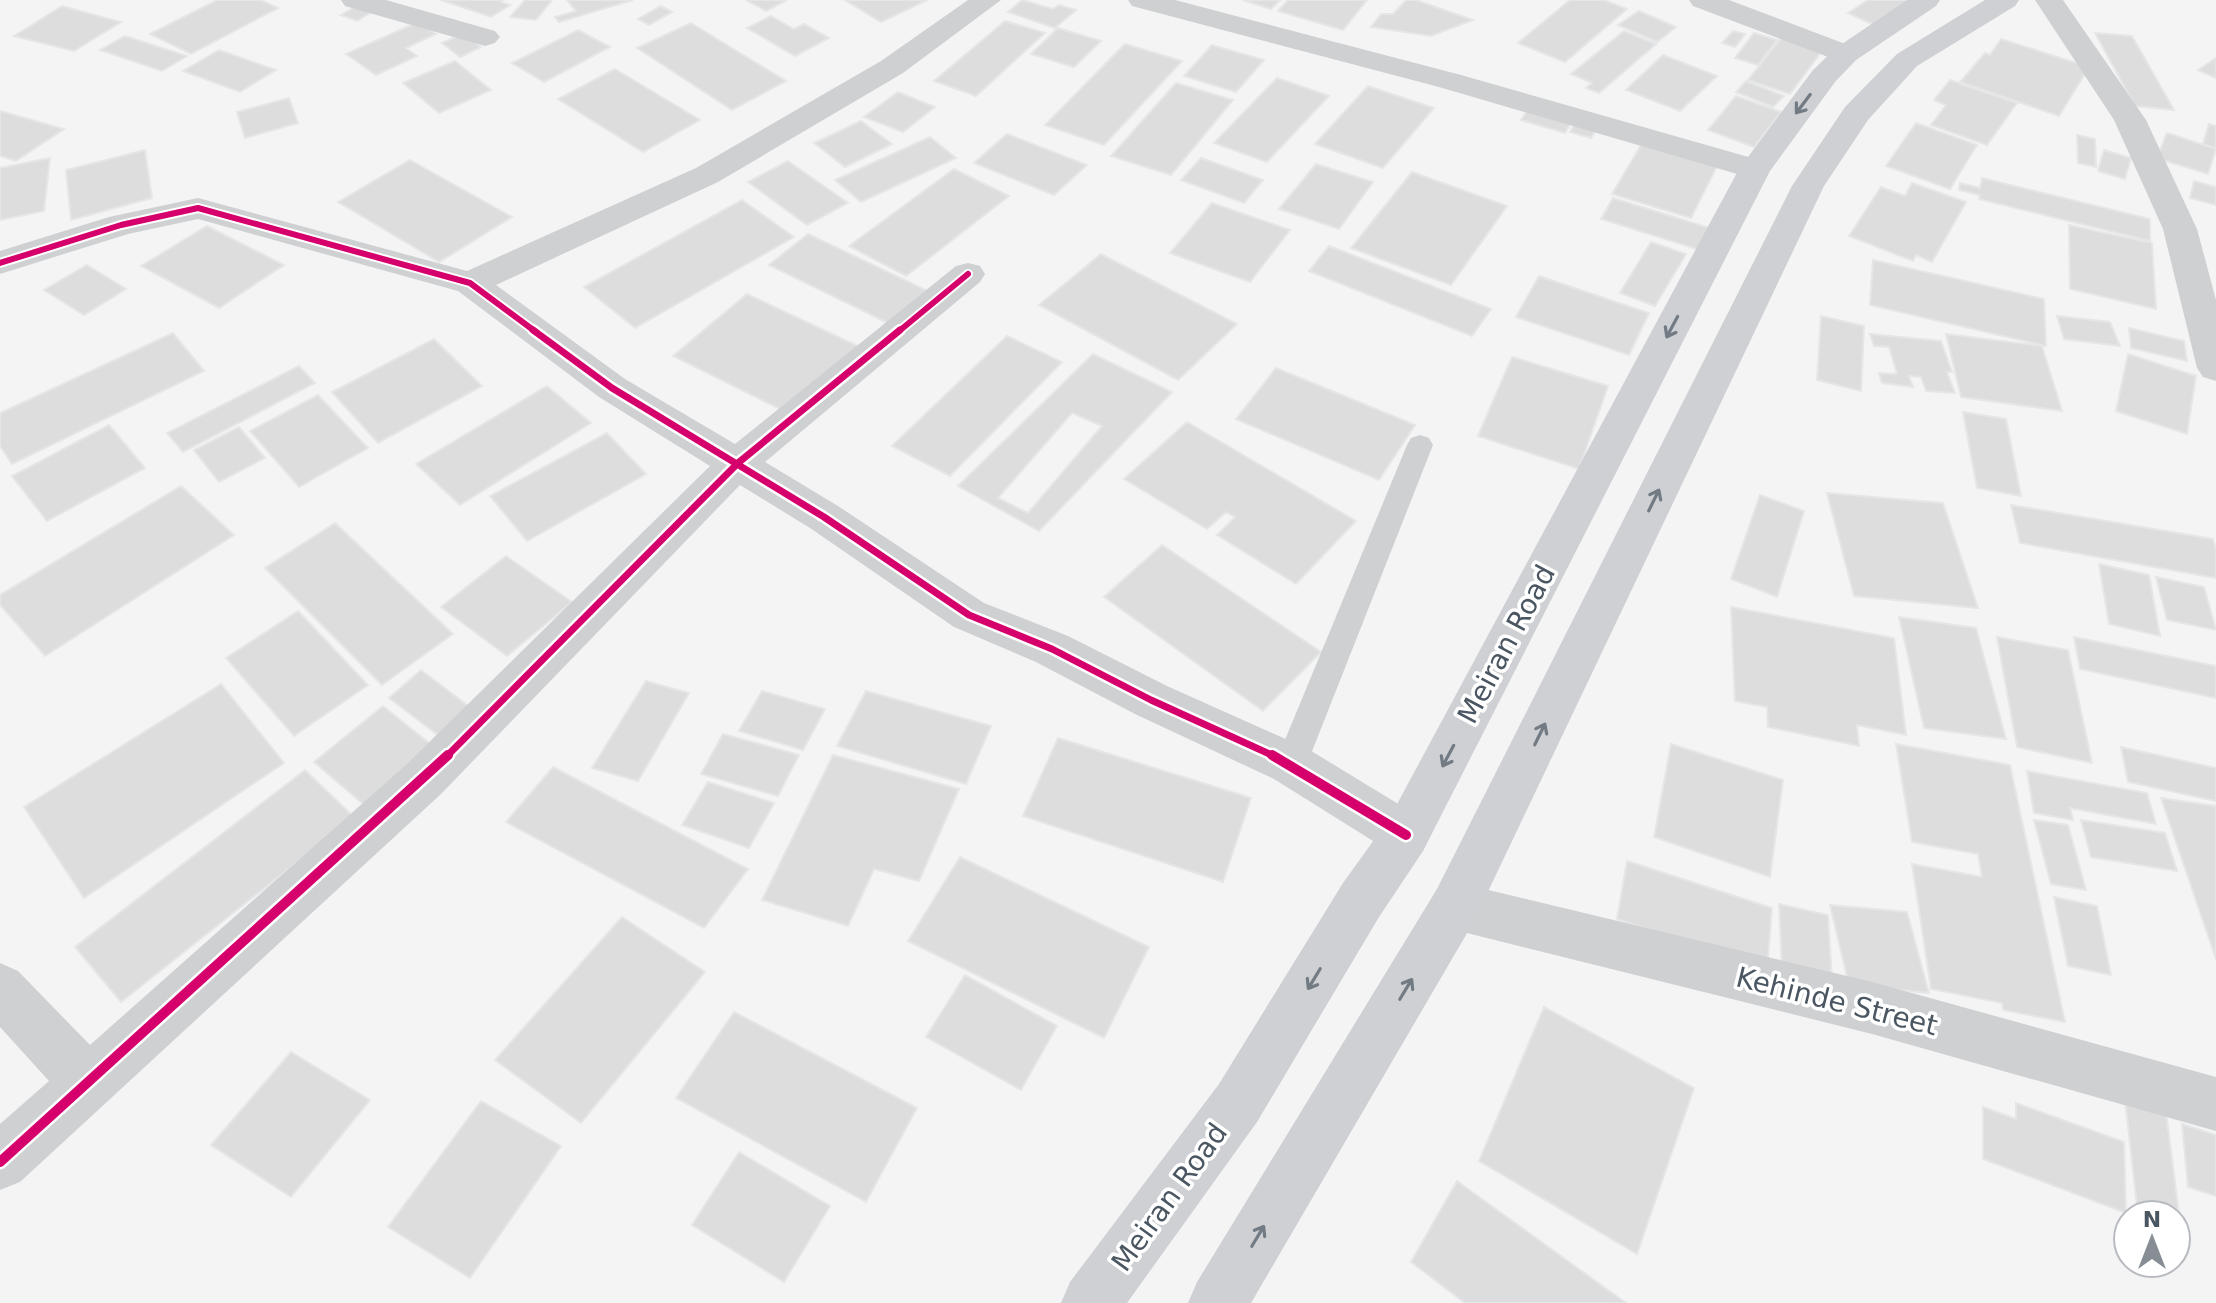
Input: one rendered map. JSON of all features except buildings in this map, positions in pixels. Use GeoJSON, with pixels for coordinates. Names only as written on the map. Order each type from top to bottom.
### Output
{"type":"FeatureCollection","features":[{"type":"Feature","properties":{"kind":"main road","name":"Meiran Road"},"geometry":{"type":"LineString","coordinates":[[1091,1303],[1238,1103],[1361,900],[1406,835],[1755,169],[1824,76],[1846,54],[1926,0]]}},
{"type":"Feature","properties":{"kind":"main road"},"geometry":{"type":"LineString","coordinates":[[1218,1303],[1455,906],[1808,186],[1856,114],[1907,60],[2005,0]]}},
{"type":"Feature","properties":{"kind":"street"},"geometry":{"type":"LineString","coordinates":[[355,0],[485,37]]}},
{"type":"Feature","properties":{"kind":"street"},"geometry":{"type":"LineString","coordinates":[[470,283],[721,167],[892,67],[987,0]]}},
{"type":"Feature","properties":{"kind":"street"},"geometry":{"type":"LineString","coordinates":[[1142,0],[1450,81],[1755,169]]}},
{"type":"Feature","properties":{"kind":"street"},"geometry":{"type":"LineString","coordinates":[[1703,0],[1846,54]]}},
{"type":"Feature","properties":{"kind":"street"},"geometry":{"type":"LineString","coordinates":[[2049,0],[2130,120],[2180,229],[2216,368]]}},
{"type":"Feature","properties":{"kind":"street"},"geometry":{"type":"LineString","coordinates":[[0,263],[121,225],[198,208],[470,283],[612,388],[738,463],[969,615],[1052,649],[1151,700],[1291,764],[1406,835]]}},
{"type":"Feature","properties":{"kind":"street"},"geometry":{"type":"LineString","coordinates":[[2180,229],[2216,237]]}},
{"type":"Feature","properties":{"kind":"street"},"geometry":{"type":"LineString","coordinates":[[0,1162],[424,779],[738,463],[968,274]]}},
{"type":"Feature","properties":{"kind":"street","name":"Kehinde Street"},"geometry":{"type":"LineString","coordinates":[[1455,906],[1872,1008],[2216,1104]]}},
{"type":"Feature","properties":{"kind":"street"},"geometry":{"type":"LineString","coordinates":[[0,989],[88,1083]]}},
{"type":"Feature","properties":{"kind":"lane"},"geometry":{"type":"LineString","coordinates":[[1291,764],[1420,445]]}},
{"type":"Feature","properties":{"kind":"cycle path"},"geometry":{"type":"LineString","coordinates":[[0,263],[121,225],[198,208],[470,283],[612,388],[824,517],[969,615],[1052,649],[1151,700],[1291,764],[1406,835]]}},
{"type":"Feature","properties":{"kind":"cycle path"},"geometry":{"type":"LineString","coordinates":[[0,1162],[424,779],[738,463],[968,274]]}}]}
